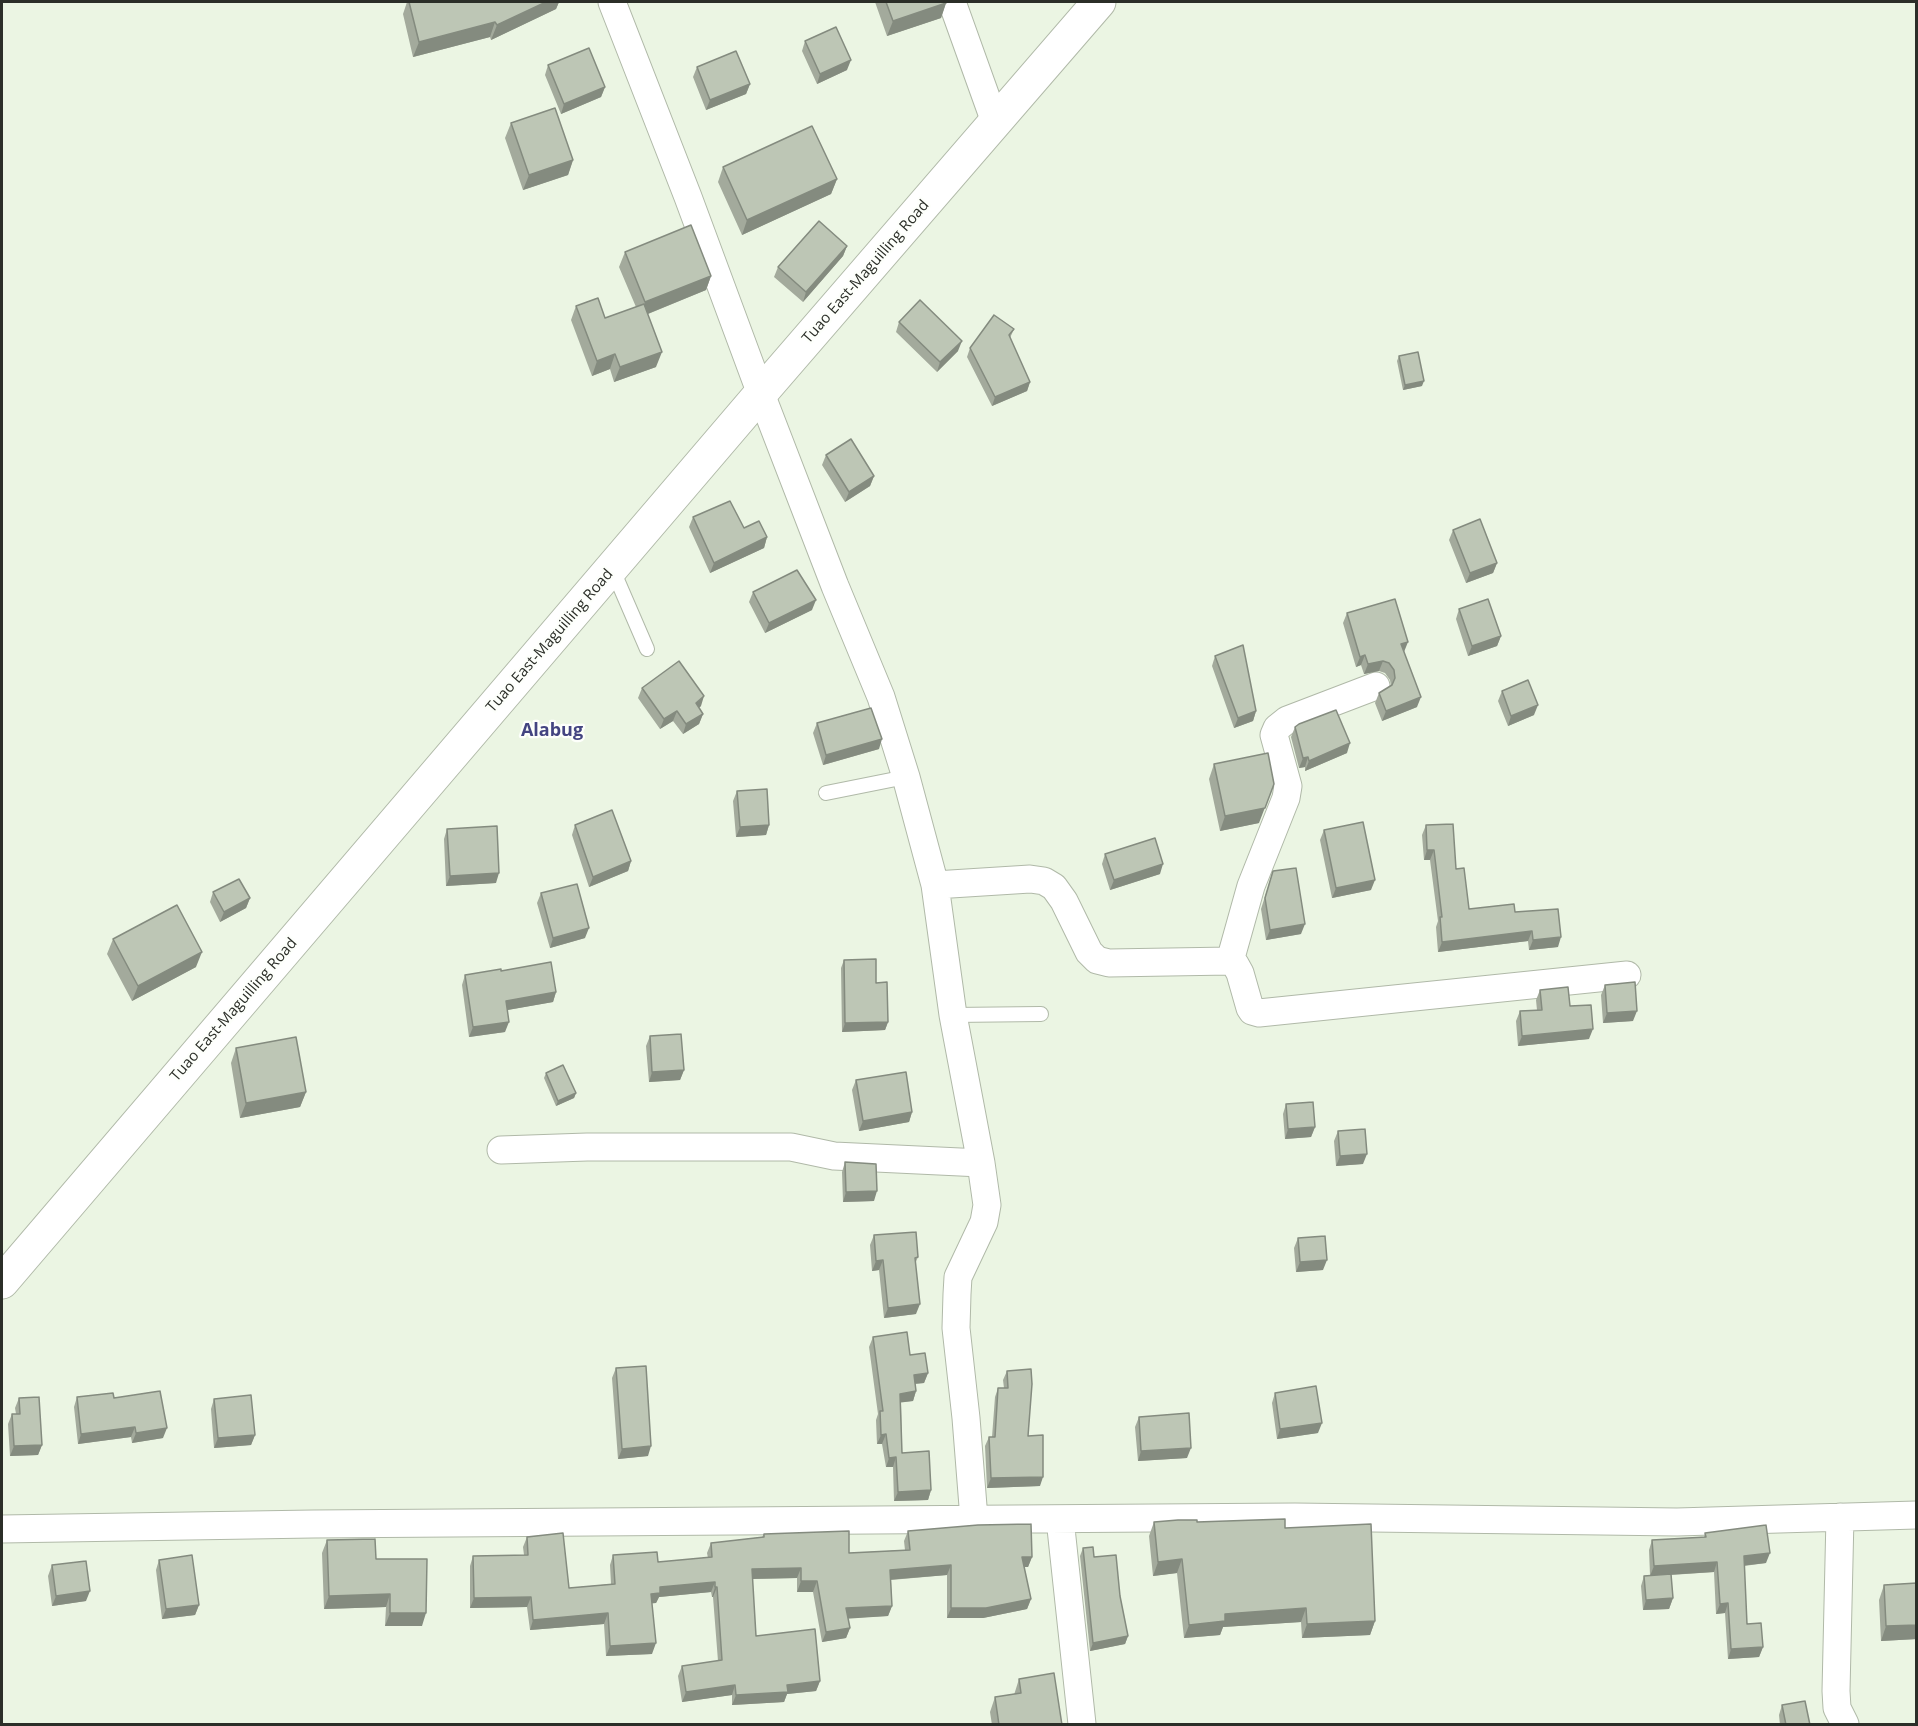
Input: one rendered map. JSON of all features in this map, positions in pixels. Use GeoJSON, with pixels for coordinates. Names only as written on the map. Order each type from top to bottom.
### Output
{"type":"FeatureCollection","features":[{"type":"Feature","properties":{"kind":"main road","name":"Tuao East-Maguilling Road"},"geometry":{"type":"LineString","coordinates":[[2,1282],[760,394],[1099,2]]}},
{"type":"Feature","properties":{"kind":"street"},"geometry":{"type":"LineString","coordinates":[[612,2],[688,197],[760,394],[881,697],[906,777],[934,885],[987,1205],[984,1222],[958,1277],[957,1294],[956,1328],[974,1519]]}},
{"type":"Feature","properties":{"kind":"street"},"geometry":{"type":"LineString","coordinates":[[952,2],[995,122]]}},
{"type":"Feature","properties":{"kind":"street"},"geometry":{"type":"LineString","coordinates":[[1230,960],[1251,886],[1286,798],[1288,786],[1274,735],[1277,728],[1287,720],[1376,686]]}},
{"type":"Feature","properties":{"kind":"street"},"geometry":{"type":"LineString","coordinates":[[934,885],[1030,879],[1044,881],[1054,887],[1064,901],[1089,952],[1097,960],[1109,963],[1230,960],[1240,973],[1250,1008],[1259,1013],[1627,975]]}},
{"type":"Feature","properties":{"kind":"street"},"geometry":{"type":"LineString","coordinates":[[501,1150],[587,1147],[791,1147],[834,1156],[981,1163]]}},
{"type":"Feature","properties":{"kind":"street"},"geometry":{"type":"LineString","coordinates":[[2,1529],[313,1524],[1295,1517],[1677,1522],[1917,1515]]}},
{"type":"Feature","properties":{"kind":"street"},"geometry":{"type":"LineString","coordinates":[[1839,1517],[1836,1691],[1837,1708],[1845,1725]]}},
{"type":"Feature","properties":{"kind":"street"},"geometry":{"type":"LineString","coordinates":[[1060,1519],[1082,1725]]}},
{"type":"Feature","properties":{"kind":"lane"},"geometry":{"type":"LineString","coordinates":[[612,568],[647,649]]}},
{"type":"Feature","properties":{"kind":"lane"},"geometry":{"type":"LineString","coordinates":[[826,793],[906,777]]}},
{"type":"Feature","properties":{"kind":"lane"},"geometry":{"type":"LineString","coordinates":[[954,1015],[1041,1014]]}},
{"type":"Feature","properties":{"kind":"building"},"geometry":{"type":"Polygon","coordinates":[[[409,2],[546,2],[497,25],[495,22],[419,42],[409,2]]]}},
{"type":"Feature","properties":{"kind":"building"},"geometry":{"type":"Polygon","coordinates":[[[886,2],[946,2],[946,3],[893,21],[886,2]]]}},
{"type":"Feature","properties":{"kind":"building"},"geometry":{"type":"Polygon","coordinates":[[[836,27],[851,60],[820,74],[805,41],[836,27]]]}},
{"type":"Feature","properties":{"kind":"building"},"geometry":{"type":"Polygon","coordinates":[[[589,48],[605,87],[564,104],[548,65],[589,48]]]}},
{"type":"Feature","properties":{"kind":"building"},"geometry":{"type":"Polygon","coordinates":[[[736,51],[750,84],[710,100],[697,67],[736,51]]]}},
{"type":"Feature","properties":{"kind":"building"},"geometry":{"type":"Polygon","coordinates":[[[555,108],[573,160],[529,175],[511,123],[555,108]]]}},
{"type":"Feature","properties":{"kind":"building"},"geometry":{"type":"Polygon","coordinates":[[[812,126],[837,179],[747,220],[723,167],[812,126]]]}},
{"type":"Feature","properties":{"kind":"building"},"geometry":{"type":"Polygon","coordinates":[[[819,221],[847,246],[806,292],[778,267],[819,221]]]}},
{"type":"Feature","properties":{"kind":"building"},"geometry":{"type":"Polygon","coordinates":[[[691,225],[711,276],[645,302],[625,252],[691,225]]]}},
{"type":"Feature","properties":{"kind":"building"},"geometry":{"type":"Polygon","coordinates":[[[598,298],[605,318],[644,304],[662,352],[620,367],[615,354],[597,361],[576,306],[598,298]]]}},
{"type":"Feature","properties":{"kind":"building"},"geometry":{"type":"Polygon","coordinates":[[[920,300],[962,341],[940,362],[899,322],[920,300]]]}},
{"type":"Feature","properties":{"kind":"building"},"geometry":{"type":"Polygon","coordinates":[[[994,315],[1014,329],[1009,335],[1030,382],[995,397],[970,348],[994,315]]]}},
{"type":"Feature","properties":{"kind":"building"},"geometry":{"type":"Polygon","coordinates":[[[1418,352],[1424,381],[1405,385],[1399,356],[1418,352]]]}},
{"type":"Feature","properties":{"kind":"building"},"geometry":{"type":"Polygon","coordinates":[[[851,439],[874,476],[849,492],[826,455],[851,439]]]}},
{"type":"Feature","properties":{"kind":"building"},"geometry":{"type":"Polygon","coordinates":[[[730,501],[744,528],[759,521],[767,537],[714,563],[693,517],[730,501]]]}},
{"type":"Feature","properties":{"kind":"building"},"geometry":{"type":"Polygon","coordinates":[[[1480,519],[1497,563],[1470,573],[1453,530],[1480,519]]]}},
{"type":"Feature","properties":{"kind":"building"},"geometry":{"type":"Polygon","coordinates":[[[797,570],[816,600],[769,623],[753,592],[797,570]]]}},
{"type":"Feature","properties":{"kind":"building"},"geometry":{"type":"Polygon","coordinates":[[[1395,599],[1408,642],[1401,644],[1421,697],[1386,711],[1379,693],[1392,685],[1395,678],[1394,670],[1389,663],[1383,661],[1368,664],[1365,655],[1360,657],[1347,613],[1395,599]]]}},
{"type":"Feature","properties":{"kind":"building"},"geometry":{"type":"Polygon","coordinates":[[[1488,599],[1501,636],[1472,646],[1459,609],[1488,599]]]}},
{"type":"Feature","properties":{"kind":"building"},"geometry":{"type":"Polygon","coordinates":[[[1243,645],[1256,711],[1238,718],[1215,656],[1243,645]]]}},
{"type":"Feature","properties":{"kind":"building"},"geometry":{"type":"Polygon","coordinates":[[[679,661],[704,696],[696,703],[703,714],[686,724],[677,711],[664,719],[642,688],[679,661]]]}},
{"type":"Feature","properties":{"kind":"building"},"geometry":{"type":"Polygon","coordinates":[[[1528,680],[1538,705],[1511,716],[1502,691],[1528,680]]]}},
{"type":"Feature","properties":{"kind":"building"},"geometry":{"type":"Polygon","coordinates":[[[871,708],[882,739],[826,755],[817,723],[871,708]]]}},
{"type":"Feature","properties":{"kind":"building"},"geometry":{"type":"Polygon","coordinates":[[[1336,710],[1350,743],[1309,761],[1308,757],[1303,758],[1295,727],[1336,710]]]}},
{"type":"Feature","properties":{"kind":"building"},"geometry":{"type":"Polygon","coordinates":[[[1268,753],[1274,784],[1265,808],[1225,816],[1214,764],[1268,753]]]}},
{"type":"Feature","properties":{"kind":"building"},"geometry":{"type":"Polygon","coordinates":[[[767,789],[769,825],[740,827],[737,791],[767,789]]]}},
{"type":"Feature","properties":{"kind":"building"},"geometry":{"type":"Polygon","coordinates":[[[612,810],[631,861],[593,877],[575,825],[612,810]]]}},
{"type":"Feature","properties":{"kind":"building"},"geometry":{"type":"Polygon","coordinates":[[[1363,822],[1375,880],[1336,888],[1324,830],[1363,822]]]}},
{"type":"Feature","properties":{"kind":"building"},"geometry":{"type":"Polygon","coordinates":[[[1453,824],[1456,869],[1464,868],[1469,909],[1514,904],[1515,912],[1558,909],[1561,937],[1533,940],[1532,931],[1442,942],[1440,917],[1442,917],[1434,850],[1427,850],[1426,825],[1453,824]]]}},
{"type":"Feature","properties":{"kind":"building"},"geometry":{"type":"Polygon","coordinates":[[[497,826],[499,873],[450,876],[447,829],[497,826]]]}},
{"type":"Feature","properties":{"kind":"building"},"geometry":{"type":"Polygon","coordinates":[[[1155,838],[1163,864],[1114,880],[1105,854],[1155,838]]]}},
{"type":"Feature","properties":{"kind":"building"},"geometry":{"type":"Polygon","coordinates":[[[1296,868],[1305,924],[1270,930],[1265,898],[1273,871],[1296,868]]]}},
{"type":"Feature","properties":{"kind":"building"},"geometry":{"type":"Polygon","coordinates":[[[239,879],[250,898],[224,912],[213,892],[239,879]]]}},
{"type":"Feature","properties":{"kind":"building"},"geometry":{"type":"Polygon","coordinates":[[[577,884],[589,928],[553,938],[541,893],[577,884]]]}},
{"type":"Feature","properties":{"kind":"building"},"geometry":{"type":"Polygon","coordinates":[[[177,905],[202,952],[138,986],[113,939],[177,905]]]}},
{"type":"Feature","properties":{"kind":"building"},"geometry":{"type":"Polygon","coordinates":[[[876,959],[876,983],[887,982],[888,1022],[845,1023],[844,960],[876,959]]]}},
{"type":"Feature","properties":{"kind":"building"},"geometry":{"type":"Polygon","coordinates":[[[551,962],[556,992],[506,1001],[509,1022],[473,1027],[465,975],[551,962]]]}},
{"type":"Feature","properties":{"kind":"building"},"geometry":{"type":"Polygon","coordinates":[[[1635,982],[1637,1011],[1607,1013],[1605,985],[1635,982]]]}},
{"type":"Feature","properties":{"kind":"building"},"geometry":{"type":"Polygon","coordinates":[[[1568,987],[1570,1006],[1591,1005],[1593,1029],[1522,1036],[1520,1011],[1542,1010],[1540,990],[1568,987]]]}},
{"type":"Feature","properties":{"kind":"building"},"geometry":{"type":"Polygon","coordinates":[[[681,1034],[684,1070],[652,1072],[650,1036],[681,1034]]]}},
{"type":"Feature","properties":{"kind":"building"},"geometry":{"type":"Polygon","coordinates":[[[296,1037],[306,1092],[246,1103],[236,1048],[296,1037]]]}},
{"type":"Feature","properties":{"kind":"building"},"geometry":{"type":"Polygon","coordinates":[[[563,1065],[576,1093],[558,1101],[546,1073],[563,1065]]]}},
{"type":"Feature","properties":{"kind":"building"},"geometry":{"type":"Polygon","coordinates":[[[906,1072],[912,1112],[863,1121],[856,1080],[906,1072]]]}},
{"type":"Feature","properties":{"kind":"building"},"geometry":{"type":"Polygon","coordinates":[[[1313,1102],[1315,1127],[1288,1129],[1286,1104],[1313,1102]]]}},
{"type":"Feature","properties":{"kind":"building"},"geometry":{"type":"Polygon","coordinates":[[[1365,1129],[1367,1154],[1340,1156],[1338,1131],[1365,1129]]]}},
{"type":"Feature","properties":{"kind":"building"},"geometry":{"type":"Polygon","coordinates":[[[845,1162],[876,1164],[877,1191],[846,1192],[845,1162]]]}},
{"type":"Feature","properties":{"kind":"building"},"geometry":{"type":"Polygon","coordinates":[[[916,1232],[918,1257],[915,1258],[920,1304],[888,1308],[883,1260],[876,1261],[874,1235],[916,1232]]]}},
{"type":"Feature","properties":{"kind":"building"},"geometry":{"type":"Polygon","coordinates":[[[1325,1236],[1327,1260],[1300,1262],[1298,1238],[1325,1236]]]}},
{"type":"Feature","properties":{"kind":"building"},"geometry":{"type":"Polygon","coordinates":[[[907,1332],[910,1355],[925,1353],[928,1373],[914,1375],[916,1391],[900,1394],[902,1453],[929,1451],[931,1490],[898,1492],[896,1457],[889,1458],[886,1434],[881,1435],[880,1411],[883,1411],[873,1337],[907,1332]]]}},
{"type":"Feature","properties":{"kind":"building"},"geometry":{"type":"Polygon","coordinates":[[[646,1366],[651,1446],[622,1449],[616,1368],[646,1366]]]}},
{"type":"Feature","properties":{"kind":"building"},"geometry":{"type":"Polygon","coordinates":[[[1031,1369],[1028,1436],[1043,1435],[1043,1477],[991,1478],[989,1437],[995,1437],[998,1388],[1008,1388],[1007,1371],[1031,1369]]]}},
{"type":"Feature","properties":{"kind":"building"},"geometry":{"type":"Polygon","coordinates":[[[1316,1386],[1322,1423],[1280,1429],[1275,1393],[1316,1386]]]}},
{"type":"Feature","properties":{"kind":"building"},"geometry":{"type":"Polygon","coordinates":[[[160,1391],[167,1428],[136,1433],[135,1427],[81,1434],[77,1397],[113,1393],[114,1398],[160,1391]]]}},
{"type":"Feature","properties":{"kind":"building"},"geometry":{"type":"Polygon","coordinates":[[[251,1395],[255,1435],[218,1438],[214,1399],[251,1395]]]}},
{"type":"Feature","properties":{"kind":"building"},"geometry":{"type":"Polygon","coordinates":[[[39,1397],[42,1445],[14,1446],[12,1414],[20,1414],[19,1398],[39,1397]]]}},
{"type":"Feature","properties":{"kind":"building"},"geometry":{"type":"Polygon","coordinates":[[[1189,1413],[1191,1448],[1141,1451],[1139,1417],[1189,1413]]]}},
{"type":"Feature","properties":{"kind":"building"},"geometry":{"type":"Polygon","coordinates":[[[1285,1519],[1285,1528],[1371,1524],[1375,1621],[1307,1624],[1306,1608],[1225,1614],[1225,1621],[1189,1625],[1182,1559],[1158,1562],[1154,1522],[1285,1519]]]}},
{"type":"Feature","properties":{"kind":"building"},"geometry":{"type":"Polygon","coordinates":[[[1031,1524],[1032,1557],[1022,1557],[1031,1599],[986,1608],[951,1608],[951,1565],[890,1570],[892,1606],[846,1608],[850,1628],[826,1632],[817,1581],[801,1581],[801,1568],[752,1569],[756,1636],[815,1629],[820,1681],[787,1685],[788,1692],[736,1695],[735,1685],[686,1692],[682,1666],[722,1660],[715,1582],[660,1587],[660,1593],[651,1594],[656,1643],[610,1646],[608,1613],[533,1620],[531,1597],[474,1598],[473,1556],[528,1555],[527,1537],[563,1533],[569,1588],[615,1584],[613,1555],[657,1552],[658,1562],[712,1557],[711,1543],[764,1537],[764,1534],[849,1531],[849,1553],[910,1550],[908,1531],[978,1525],[1031,1524]]]}},
{"type":"Feature","properties":{"kind":"building"},"geometry":{"type":"Polygon","coordinates":[[[1766,1525],[1770,1553],[1744,1556],[1747,1624],[1761,1623],[1763,1647],[1731,1649],[1728,1603],[1720,1604],[1717,1562],[1654,1566],[1652,1540],[1706,1537],[1705,1533],[1766,1525]]]}},
{"type":"Feature","properties":{"kind":"building"},"geometry":{"type":"Polygon","coordinates":[[[375,1539],[376,1559],[427,1559],[426,1613],[390,1613],[390,1594],[329,1596],[327,1540],[375,1539]]]}},
{"type":"Feature","properties":{"kind":"building"},"geometry":{"type":"Polygon","coordinates":[[[1093,1547],[1094,1557],[1116,1555],[1120,1596],[1128,1636],[1093,1643],[1083,1548],[1093,1547]]]}},
{"type":"Feature","properties":{"kind":"building"},"geometry":{"type":"Polygon","coordinates":[[[192,1555],[199,1605],[166,1609],[159,1560],[192,1555]]]}},
{"type":"Feature","properties":{"kind":"building"},"geometry":{"type":"Polygon","coordinates":[[[86,1561],[90,1591],[56,1596],[52,1565],[86,1561]]]}},
{"type":"Feature","properties":{"kind":"building"},"geometry":{"type":"Polygon","coordinates":[[[1671,1574],[1673,1598],[1646,1600],[1644,1576],[1671,1574]]]}},
{"type":"Feature","properties":{"kind":"building"},"geometry":{"type":"Polygon","coordinates":[[[1917,1583],[1917,1625],[1886,1626],[1884,1585],[1917,1583]]]}},
{"type":"Feature","properties":{"kind":"building"},"geometry":{"type":"Polygon","coordinates":[[[1054,1673],[1062,1725],[999,1725],[995,1697],[1021,1693],[1019,1679],[1054,1673]]]}},
{"type":"Feature","properties":{"kind":"building"},"geometry":{"type":"Polygon","coordinates":[[[1805,1701],[1810,1725],[1786,1725],[1782,1705],[1805,1701]]]}},
{"type":"Feature","properties":{"kind":"district","name":"Alabug"},"geometry":{"type":"Point","coordinates":[552,731]}}]}
